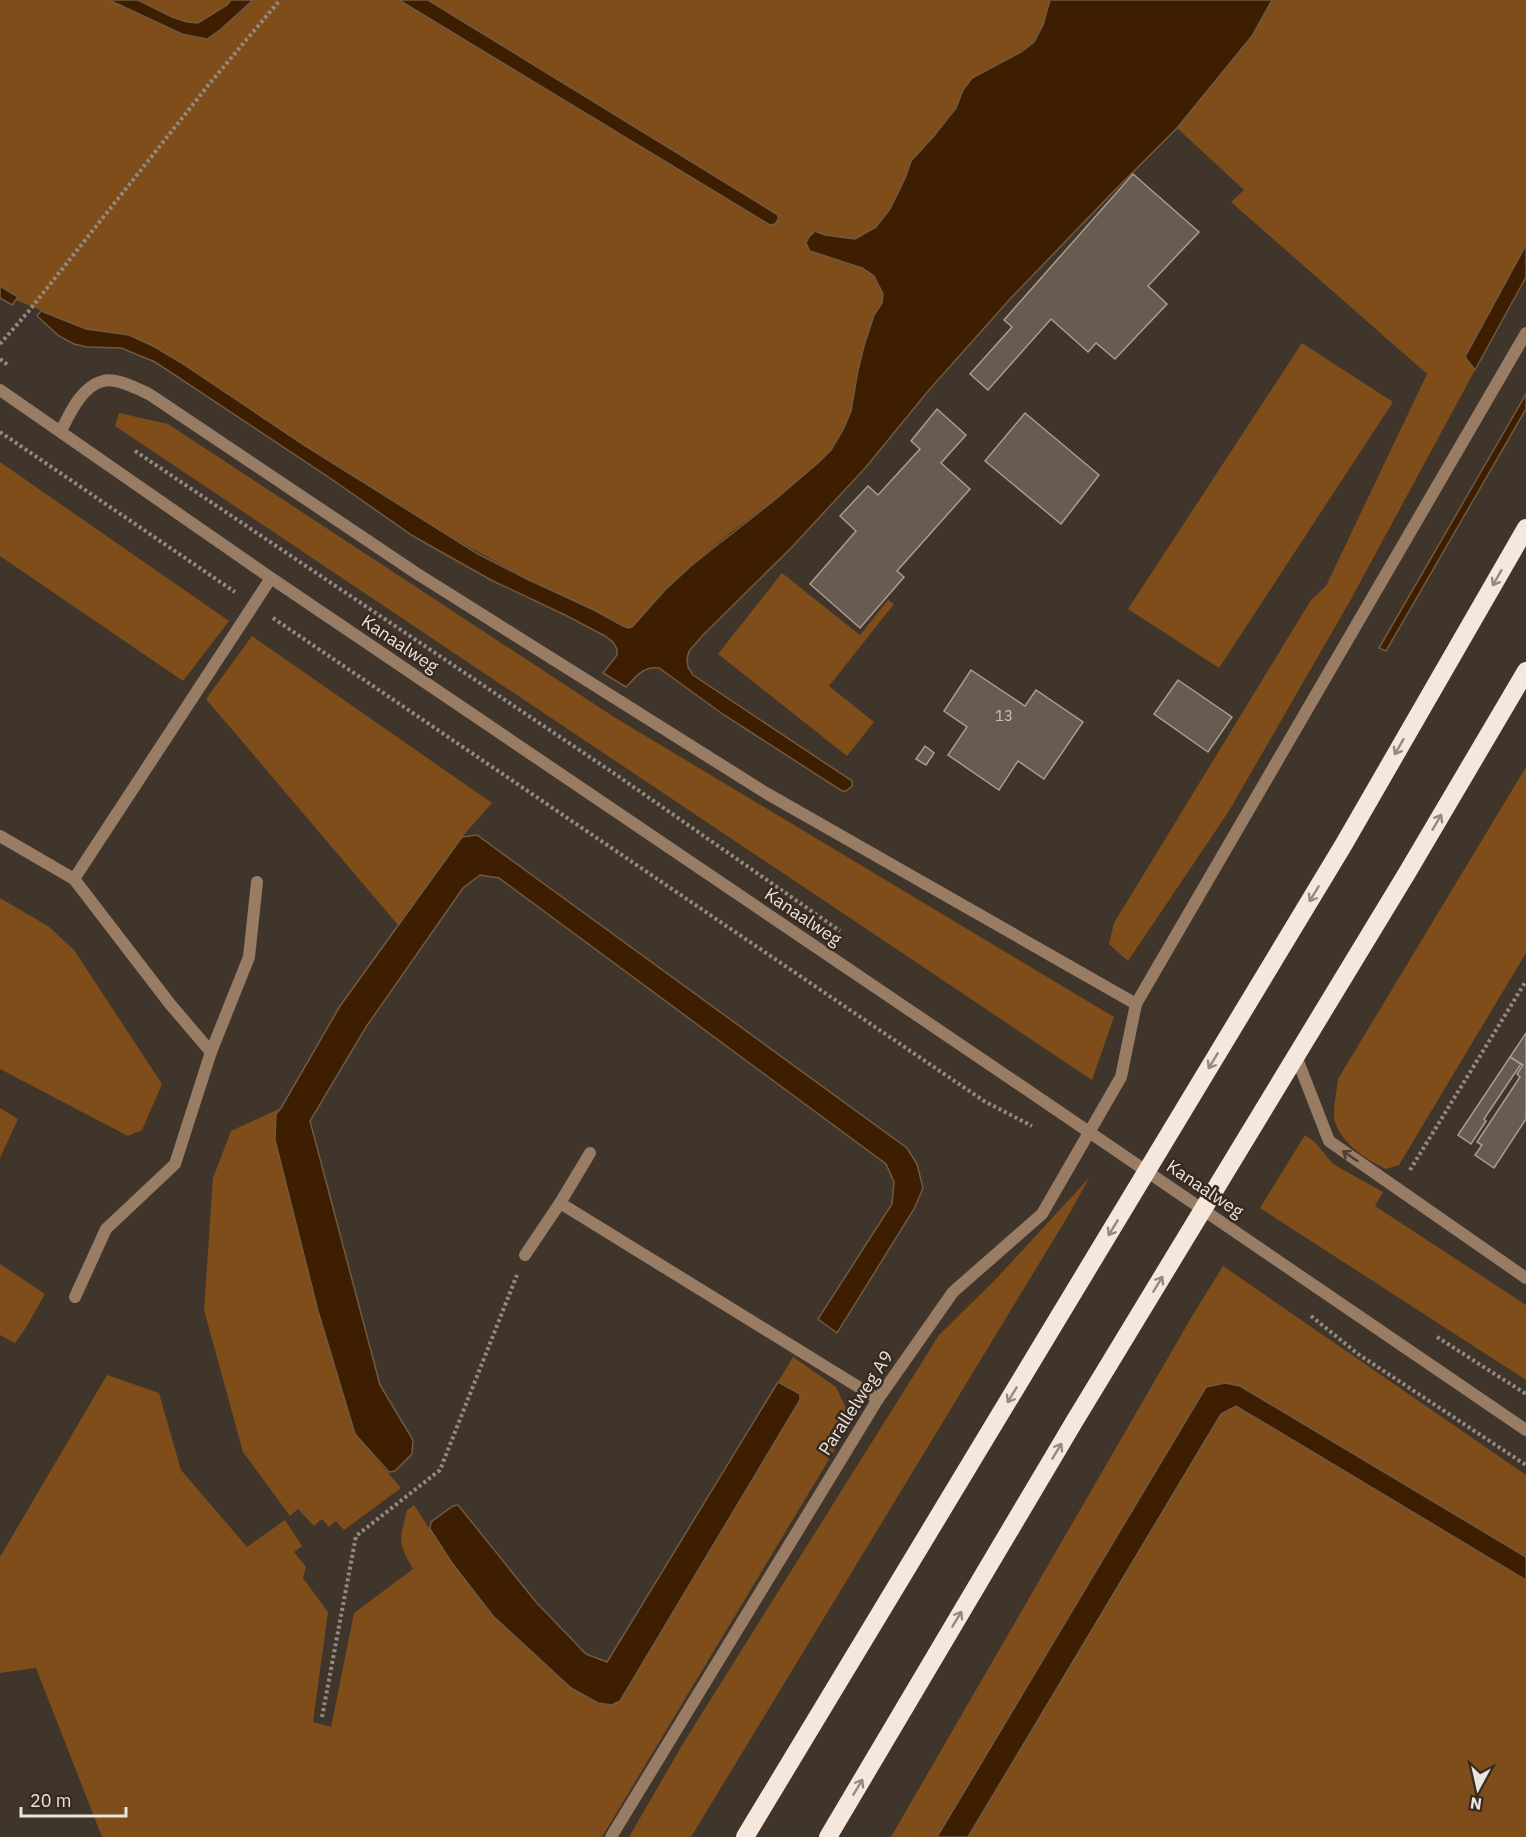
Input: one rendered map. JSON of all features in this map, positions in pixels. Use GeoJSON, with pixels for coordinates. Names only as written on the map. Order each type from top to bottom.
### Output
{"type":"FeatureCollection","features":[{"type":"Feature","properties":{"kind":"highway"},"geometry":{"type":"LineString","coordinates":[[745,1837],[1344,843],[1526,528]]}},
{"type":"Feature","properties":{"kind":"highway"},"geometry":{"type":"LineString","coordinates":[[828,1837],[1526,671]]}},
{"type":"Feature","properties":{"kind":"street","name":"Parallelweg A9"},"geometry":{"type":"LineString","coordinates":[[611,1837],[878,1399],[953,1292],[1042,1214],[1121,1077],[1136,1004],[1526,333]]}},
{"type":"Feature","properties":{"kind":"street"},"geometry":{"type":"LineString","coordinates":[[61,431],[72,409],[90,388],[105,380],[128,384],[149,394],[416,573],[766,793],[1136,1004]]}},
{"type":"Feature","properties":{"kind":"street","name":"Kanaalweg"},"geometry":{"type":"LineString","coordinates":[[0,390],[271,578],[1526,1430]]}},
{"type":"Feature","properties":{"kind":"street"},"geometry":{"type":"LineString","coordinates":[[74,879],[271,578]]}},
{"type":"Feature","properties":{"kind":"street"},"geometry":{"type":"LineString","coordinates":[[0,836],[74,879],[170,1004],[211,1052]]}},
{"type":"Feature","properties":{"kind":"street"},"geometry":{"type":"LineString","coordinates":[[75,1297],[106,1229],[175,1164],[211,1052],[249,957],[257,882]]}},
{"type":"Feature","properties":{"kind":"street"},"geometry":{"type":"LineString","coordinates":[[1296,1056],[1329,1142],[1526,1278]]}},
{"type":"Feature","properties":{"kind":"street"},"geometry":{"type":"LineString","coordinates":[[525,1255],[590,1153]]}},
{"type":"Feature","properties":{"kind":"street"},"geometry":{"type":"LineString","coordinates":[[560,1203],[878,1399]]}},
{"type":"Feature","properties":{"kind":"path"},"geometry":{"type":"LineString","coordinates":[[0,344],[210,83],[280,0]]}},
{"type":"Feature","properties":{"kind":"path"},"geometry":{"type":"LineString","coordinates":[[0,432],[984,1101],[1032,1125]]}},
{"type":"Feature","properties":{"kind":"path"},"geometry":{"type":"LineString","coordinates":[[132,448],[615,774],[850,937]]}},
{"type":"Feature","properties":{"kind":"path"},"geometry":{"type":"LineString","coordinates":[[1398,1188],[1526,981]]}},
{"type":"Feature","properties":{"kind":"path"},"geometry":{"type":"LineString","coordinates":[[322,1717],[356,1536],[440,1470],[525,1255]]}},
{"type":"Feature","properties":{"kind":"path"},"geometry":{"type":"LineString","coordinates":[[1307,1313],[1358,1354],[1526,1465]]}},
{"type":"Feature","properties":{"kind":"shaded area"},"geometry":{"type":"Polygon","coordinates":[[[0,0],[109,0],[182,34],[196,38],[238,15],[253,0],[399,0],[770,225],[778,215],[428,0],[1050,0],[1043,25],[1034,42],[963,90],[956,108],[911,161],[890,209],[876,227],[855,239],[824,235],[815,231],[810,251],[868,271],[876,278],[882,293],[880,308],[874,316],[867,337],[848,419],[834,445],[808,473],[704,555],[667,589],[632,627],[628,628],[529,580],[439,530],[155,347],[129,335],[86,329],[16,300],[17,297],[0,286],[0,0]]]}},
{"type":"Feature","properties":{"kind":"shaded area"},"geometry":{"type":"Polygon","coordinates":[[[109,0],[138,0],[172,17],[198,23],[227,5],[231,0],[253,0],[207,39],[182,34],[109,0]]]}},
{"type":"Feature","properties":{"kind":"shaded area"},"geometry":{"type":"Polygon","coordinates":[[[138,0],[231,0],[227,5],[198,23],[172,17],[138,0]]]}},
{"type":"Feature","properties":{"kind":"shaded area"},"geometry":{"type":"Polygon","coordinates":[[[399,0],[428,0],[778,215],[778,220],[775,224],[770,225],[399,0]]]}},
{"type":"Feature","properties":{"kind":"shaded area"},"geometry":{"type":"Polygon","coordinates":[[[1050,0],[1272,0],[1252,36],[1177,128],[1010,299],[929,390],[866,467],[792,547],[689,651],[688,667],[693,675],[852,781],[852,786],[846,791],[842,791],[724,715],[659,668],[644,670],[626,687],[603,673],[617,655],[613,642],[605,636],[491,580],[413,536],[155,362],[121,348],[87,347],[74,344],[59,336],[37,316],[41,311],[86,329],[129,335],[155,347],[304,445],[478,554],[623,626],[632,627],[665,590],[692,565],[819,462],[831,450],[843,430],[851,411],[864,346],[874,315],[882,303],[883,294],[874,276],[862,268],[810,251],[806,243],[809,237],[815,231],[825,235],[855,239],[876,227],[890,209],[911,161],[956,108],[963,90],[972,78],[1021,52],[1034,42],[1043,25],[1050,0]]]}},
{"type":"Feature","properties":{"kind":"shaded area"},"geometry":{"type":"Polygon","coordinates":[[[1272,0],[1526,0],[1526,245],[1465,357],[1475,370],[1350,601],[1229,811],[1128,961],[1109,944],[1114,923],[1311,600],[1326,586],[1427,374],[1231,202],[1244,190],[1177,128],[1252,36],[1272,0]]]}},
{"type":"Feature","properties":{"kind":"shaded area"},"geometry":{"type":"Polygon","coordinates":[[[1526,245],[1526,277],[1475,370],[1465,357],[1526,245]]]}},
{"type":"Feature","properties":{"kind":"shaded area"},"geometry":{"type":"Polygon","coordinates":[[[0,286],[18,297],[12,305],[0,298],[0,286]]]}},
{"type":"Feature","properties":{"kind":"shaded area"},"geometry":{"type":"Polygon","coordinates":[[[1302,343],[1393,402],[1219,668],[1128,609],[1302,343]]]}},
{"type":"Feature","properties":{"kind":"shaded area"},"geometry":{"type":"Polygon","coordinates":[[[1526,394],[1526,409],[1386,651],[1379,648],[1526,394]]]}},
{"type":"Feature","properties":{"kind":"shaded area"},"geometry":{"type":"Polygon","coordinates":[[[119,413],[168,424],[614,717],[1114,1017],[1092,1080],[115,426],[119,413]]]}},
{"type":"Feature","properties":{"kind":"shaded area"},"geometry":{"type":"Polygon","coordinates":[[[0,462],[229,621],[183,681],[0,556],[0,462]]]}},
{"type":"Feature","properties":{"kind":"shaded area"},"geometry":{"type":"Polygon","coordinates":[[[782,573],[860,635],[888,600],[894,604],[829,686],[874,722],[847,756],[718,654],[782,573]]]}},
{"type":"Feature","properties":{"kind":"shaded area"},"geometry":{"type":"Polygon","coordinates":[[[252,636],[492,803],[462,837],[398,925],[206,699],[252,636]]]}},
{"type":"Feature","properties":{"kind":"shaded area"},"geometry":{"type":"Polygon","coordinates":[[[1526,767],[1526,953],[1399,1165],[1386,1169],[1356,1150],[1339,1130],[1334,1113],[1338,1079],[1526,767]]]}},
{"type":"Feature","properties":{"kind":"shaded area"},"geometry":{"type":"Polygon","coordinates":[[[477,835],[907,1148],[917,1164],[923,1188],[914,1209],[837,1333],[818,1319],[892,1204],[894,1182],[886,1164],[499,878],[480,875],[463,888],[366,1027],[310,1121],[380,1385],[413,1440],[412,1454],[395,1471],[389,1472],[355,1434],[318,1311],[275,1140],[276,1114],[340,1006],[462,837],[477,835]]]}},
{"type":"Feature","properties":{"kind":"shaded area"},"geometry":{"type":"Polygon","coordinates":[[[0,898],[48,926],[74,950],[162,1084],[142,1130],[128,1136],[0,1069],[0,898]]]}},
{"type":"Feature","properties":{"kind":"shaded area"},"geometry":{"type":"Polygon","coordinates":[[[0,1108],[18,1119],[0,1158],[0,1108]]]}},
{"type":"Feature","properties":{"kind":"shaded area"},"geometry":{"type":"Polygon","coordinates":[[[281,1108],[276,1114],[275,1140],[318,1311],[355,1434],[401,1488],[344,1530],[336,1521],[329,1527],[322,1519],[314,1526],[298,1509],[290,1516],[243,1452],[204,1310],[213,1178],[231,1131],[281,1108]]]}},
{"type":"Feature","properties":{"kind":"shaded area"},"geometry":{"type":"Polygon","coordinates":[[[1305,1135],[1315,1142],[1333,1164],[1383,1192],[1375,1206],[1526,1305],[1526,1380],[1260,1208],[1305,1135]]]}},
{"type":"Feature","properties":{"kind":"shaded area"},"geometry":{"type":"Polygon","coordinates":[[[1089,1178],[691,1837],[629,1837],[684,1742],[939,1335],[995,1280],[1089,1178]]]}},
{"type":"Feature","properties":{"kind":"shaded area"},"geometry":{"type":"Polygon","coordinates":[[[0,1264],[45,1294],[15,1343],[0,1335],[0,1264]]]}},
{"type":"Feature","properties":{"kind":"shaded area"},"geometry":{"type":"Polygon","coordinates":[[[1223,1266],[1526,1475],[1526,1557],[1240,1386],[1225,1383],[1206,1387],[937,1837],[891,1837],[1191,1318],[1223,1266]]]}},
{"type":"Feature","properties":{"kind":"shaded area"},"geometry":{"type":"Polygon","coordinates":[[[793,1357],[836,1387],[852,1421],[602,1837],[102,1837],[36,1668],[0,1673],[0,1557],[107,1375],[159,1393],[181,1470],[247,1547],[285,1520],[302,1546],[294,1552],[306,1567],[303,1578],[328,1612],[313,1722],[331,1727],[354,1613],[413,1569],[404,1552],[401,1540],[407,1510],[414,1505],[452,1563],[493,1616],[612,1705],[620,1701],[800,1400],[800,1394],[778,1382],[793,1357]]]}},
{"type":"Feature","properties":{"kind":"shaded area"},"geometry":{"type":"Polygon","coordinates":[[[778,1382],[800,1394],[800,1400],[620,1701],[612,1705],[598,1703],[571,1688],[493,1616],[452,1563],[430,1529],[431,1522],[453,1506],[458,1505],[536,1602],[586,1654],[607,1662],[778,1382]]]}},
{"type":"Feature","properties":{"kind":"shaded area"},"geometry":{"type":"Polygon","coordinates":[[[1225,1383],[1240,1386],[1526,1557],[1526,1580],[1236,1406],[1221,1414],[968,1837],[937,1837],[1206,1387],[1225,1383]]]}},
{"type":"Feature","properties":{"kind":"shaded area"},"geometry":{"type":"Polygon","coordinates":[[[1236,1406],[1526,1580],[1526,1837],[968,1837],[1221,1413],[1236,1406]]]}},
{"type":"Feature","properties":{"kind":"building"},"geometry":{"type":"Polygon","coordinates":[[[1133,174],[1199,232],[1148,286],[1167,304],[1115,359],[1096,343],[1088,352],[1051,319],[988,390],[970,374],[1012,327],[1004,320],[1133,174]]]}},
{"type":"Feature","properties":{"kind":"building"},"geometry":{"type":"Polygon","coordinates":[[[937,409],[966,435],[941,463],[970,489],[897,571],[904,577],[860,628],[810,584],[856,531],[840,516],[868,486],[878,495],[920,449],[911,441],[937,409]]]}},
{"type":"Feature","properties":{"kind":"building"},"geometry":{"type":"Polygon","coordinates":[[[1025,413],[1099,475],[1061,524],[985,461],[1025,413]]]}},
{"type":"Feature","properties":{"kind":"building"},"geometry":{"type":"Polygon","coordinates":[[[971,670],[1025,706],[1036,690],[1083,722],[1044,779],[1018,761],[999,790],[948,755],[967,727],[944,711],[971,670]]]}},
{"type":"Feature","properties":{"kind":"building"},"geometry":{"type":"Polygon","coordinates":[[[1178,680],[1232,717],[1208,752],[1154,714],[1178,680]]]}},
{"type":"Feature","properties":{"kind":"building"},"geometry":{"type":"Polygon","coordinates":[[[925,746],[934,753],[926,765],[916,759],[925,746]]]}},
{"type":"Feature","properties":{"kind":"building"},"geometry":{"type":"Polygon","coordinates":[[[1526,1033],[1526,1119],[1494,1168],[1475,1155],[1482,1145],[1477,1142],[1520,1077],[1517,1074],[1523,1065],[1510,1057],[1526,1033]]]}},
{"type":"Feature","properties":{"kind":"building"},"geometry":{"type":"Polygon","coordinates":[[[1510,1057],[1521,1064],[1484,1119],[1486,1121],[1471,1144],[1458,1135],[1510,1057]]]}}]}
